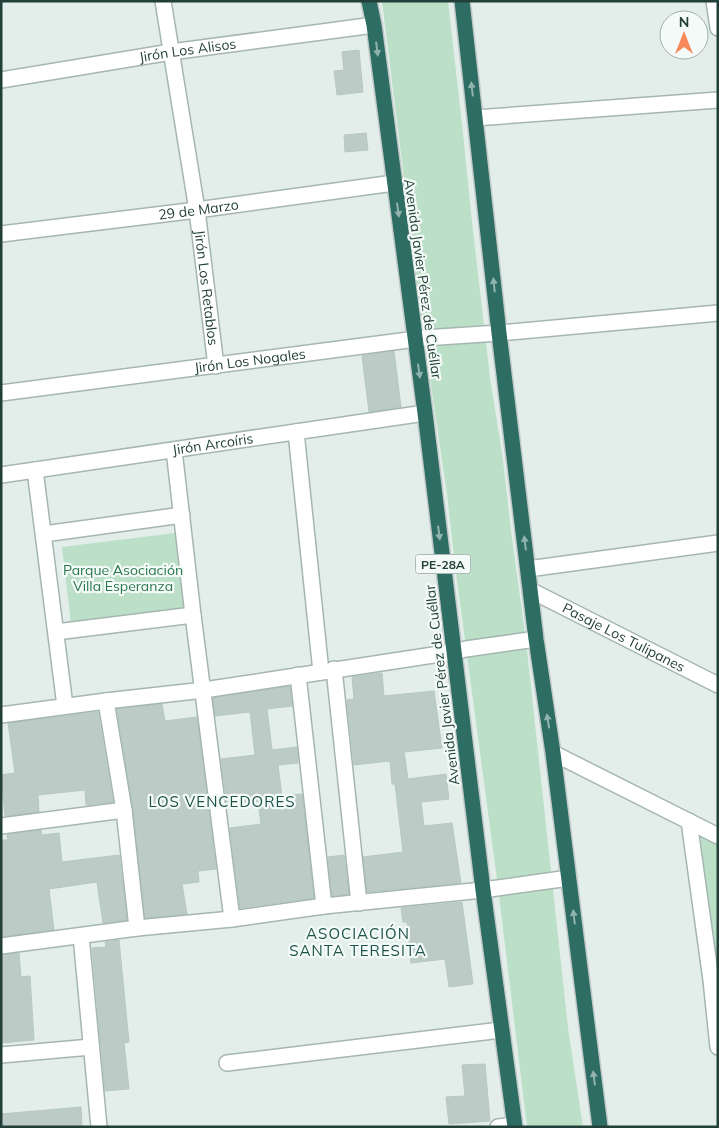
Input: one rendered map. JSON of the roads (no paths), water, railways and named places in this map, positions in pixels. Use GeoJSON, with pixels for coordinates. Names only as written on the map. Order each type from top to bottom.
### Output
{"type":"FeatureCollection","features":[{"type":"Feature","properties":{"kind":"highway","name":"Avenida Javier Pérez de Cuéllar"},"geometry":{"type":"LineString","coordinates":[[369,1],[374,25],[425,413],[483,890],[515,1126]]}},
{"type":"Feature","properties":{"kind":"highway"},"geometry":{"type":"LineString","coordinates":[[462,1],[536,639],[553,754],[600,1127]]}},
{"type":"Feature","properties":{"kind":"street","name":"Jirón Los Retablos"},"geometry":{"type":"LineString","coordinates":[[162,1],[197,210],[216,366]]}},
{"type":"Feature","properties":{"kind":"street"},"geometry":{"type":"LineString","coordinates":[[714,1],[718,28]]}},
{"type":"Feature","properties":{"kind":"street","name":"Jirón Los Alisos"},"geometry":{"type":"LineString","coordinates":[[1,80],[171,52],[374,25]]}},
{"type":"Feature","properties":{"kind":"street"},"geometry":{"type":"LineString","coordinates":[[476,118],[718,100]]}},
{"type":"Feature","properties":{"kind":"street","name":"29 de Marzo"},"geometry":{"type":"LineString","coordinates":[[1,234],[394,183]]}},
{"type":"Feature","properties":{"kind":"street","name":"Jirón Los Nogales"},"geometry":{"type":"LineString","coordinates":[[1,393],[415,339],[718,313]]}},
{"type":"Feature","properties":{"kind":"street","name":"Jirón Arcoíris"},"geometry":{"type":"LineString","coordinates":[[1,474],[425,413]]}},
{"type":"Feature","properties":{"kind":"street"},"geometry":{"type":"LineString","coordinates":[[296,432],[359,903]]}},
{"type":"Feature","properties":{"kind":"street"},"geometry":{"type":"LineString","coordinates":[[174,450],[232,919]]}},
{"type":"Feature","properties":{"kind":"street"},"geometry":{"type":"LineString","coordinates":[[35,470],[65,706]]}},
{"type":"Feature","properties":{"kind":"street"},"geometry":{"type":"LineString","coordinates":[[44,534],[182,514]]}},
{"type":"Feature","properties":{"kind":"street"},"geometry":{"type":"LineString","coordinates":[[528,569],[718,543]]}},
{"type":"Feature","properties":{"kind":"street","name":"Pasaje Los Tulipanes"},"geometry":{"type":"LineString","coordinates":[[530,590],[718,685]]}},
{"type":"Feature","properties":{"kind":"street"},"geometry":{"type":"LineString","coordinates":[[56,632],[193,615]]}},
{"type":"Feature","properties":{"kind":"street"},"geometry":{"type":"LineString","coordinates":[[1,715],[204,690],[536,639]]}},
{"type":"Feature","properties":{"kind":"street"},"geometry":{"type":"LineString","coordinates":[[298,675],[324,906]]}},
{"type":"Feature","properties":{"kind":"street"},"geometry":{"type":"LineString","coordinates":[[106,701],[124,810],[138,928]]}},
{"type":"Feature","properties":{"kind":"street"},"geometry":{"type":"LineString","coordinates":[[553,754],[718,836]]}},
{"type":"Feature","properties":{"kind":"street"},"geometry":{"type":"LineString","coordinates":[[1,826],[124,810]]}},
{"type":"Feature","properties":{"kind":"street"},"geometry":{"type":"LineString","coordinates":[[689,821],[711,980],[718,1047]]}},
{"type":"Feature","properties":{"kind":"street"},"geometry":{"type":"LineString","coordinates":[[1,946],[138,928],[232,919],[324,906],[483,890],[569,878]]}},
{"type":"Feature","properties":{"kind":"street"},"geometry":{"type":"LineString","coordinates":[[81,936],[99,1127]]}},
{"type":"Feature","properties":{"kind":"street"},"geometry":{"type":"LineString","coordinates":[[227,1063],[502,1030]]}},
{"type":"Feature","properties":{"kind":"street"},"geometry":{"type":"LineString","coordinates":[[1,1055],[91,1047]]}},
{"type":"Feature","properties":{"kind":"street"},"geometry":{"type":"LineString","coordinates":[[498,1127],[515,1126]]}},
{"type":"Feature","properties":{"kind":"district","name":"LOS VENCEDORES"},"geometry":{"type":"Point","coordinates":[222,801]}},
{"type":"Feature","properties":{"kind":"district","name":"ASOCIACIÓN SANTA TERESITA"},"geometry":{"type":"Point","coordinates":[358,942]}},
{"type":"Feature","properties":{"kind":"park label","name":"Parque Asociación Villa Esperanza"},"geometry":{"type":"Point","coordinates":[123,578]}}]}
